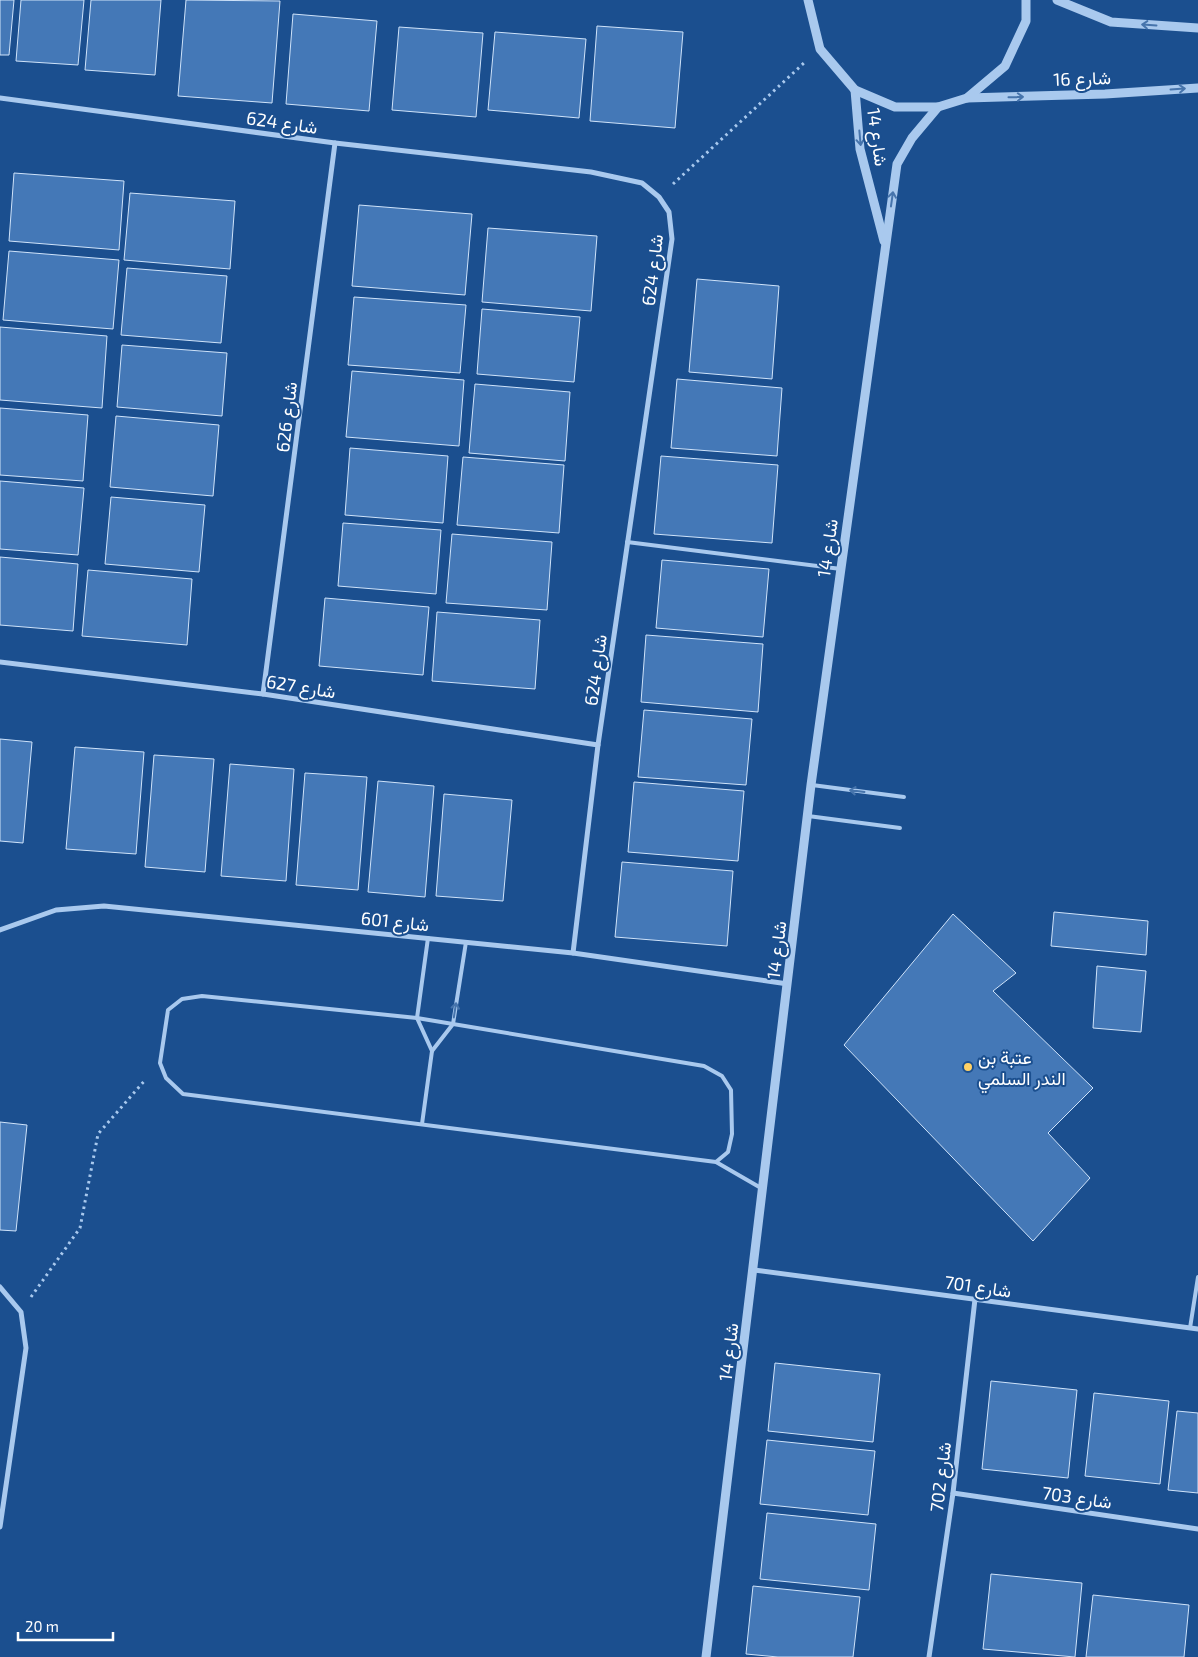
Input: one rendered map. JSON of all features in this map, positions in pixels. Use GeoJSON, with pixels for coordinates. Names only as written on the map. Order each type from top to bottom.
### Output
{"type":"FeatureCollection","features":[{"type":"Feature","properties":{"kind":"street"},"geometry":{"type":"LineString","coordinates":[[808,0],[820,49],[855,90],[895,107],[938,107],[967,98],[1005,66],[1026,21],[1026,0]]}},
{"type":"Feature","properties":{"kind":"street"},"geometry":{"type":"LineString","coordinates":[[1057,0],[1111,22],[1198,28]]}},
{"type":"Feature","properties":{"kind":"street","name":"شارع 16"},"geometry":{"type":"LineString","coordinates":[[967,98],[1105,94],[1198,88]]}},
{"type":"Feature","properties":{"kind":"street","name":"شارع 14"},"geometry":{"type":"LineString","coordinates":[[855,90],[860,148],[885,247]]}},
{"type":"Feature","properties":{"kind":"street","name":"شارع 624"},"geometry":{"type":"LineString","coordinates":[[0,98],[335,143],[591,172],[642,184],[659,197],[669,212],[672,239],[598,745],[574,953]]}},
{"type":"Feature","properties":{"kind":"street","name":"شارع 14"},"geometry":{"type":"LineString","coordinates":[[706,1657],[764,1189],[811,785],[897,164],[912,138],[938,107]]}},
{"type":"Feature","properties":{"kind":"street","name":"شارع 626"},"geometry":{"type":"LineString","coordinates":[[263,694],[335,143]]}},
{"type":"Feature","properties":{"kind":"street","name":"شارع 627"},"geometry":{"type":"LineString","coordinates":[[0,662],[263,694],[598,745]]}},
{"type":"Feature","properties":{"kind":"street","name":"شارع 601"},"geometry":{"type":"LineString","coordinates":[[0,930],[56,910],[104,906],[574,953],[788,984]]}},
{"type":"Feature","properties":{"kind":"street","name":"شارع 701"},"geometry":{"type":"LineString","coordinates":[[754,1270],[1198,1329]]}},
{"type":"Feature","properties":{"kind":"street"},"geometry":{"type":"LineString","coordinates":[[0,1287],[21,1312],[26,1348],[0,1527]]}},
{"type":"Feature","properties":{"kind":"street","name":"شارع 702"},"geometry":{"type":"LineString","coordinates":[[929,1657],[953,1493],[975,1299]]}},
{"type":"Feature","properties":{"kind":"street","name":"شارع 703"},"geometry":{"type":"LineString","coordinates":[[953,1493],[1198,1529]]}},
{"type":"Feature","properties":{"kind":"lane"},"geometry":{"type":"LineString","coordinates":[[627,542],[841,569]]}},
{"type":"Feature","properties":{"kind":"lane"},"geometry":{"type":"LineString","coordinates":[[811,785],[904,797]]}},
{"type":"Feature","properties":{"kind":"lane"},"geometry":{"type":"LineString","coordinates":[[808,816],[900,828]]}},
{"type":"Feature","properties":{"kind":"lane"},"geometry":{"type":"LineString","coordinates":[[428,938],[418,1018],[432,1051]]}},
{"type":"Feature","properties":{"kind":"lane"},"geometry":{"type":"LineString","coordinates":[[422,1124],[432,1051],[453,1024],[466,942]]}},
{"type":"Feature","properties":{"kind":"lane"},"geometry":{"type":"LineString","coordinates":[[716,1162],[728,1152],[732,1134],[731,1090],[722,1076],[704,1066],[418,1018],[202,996],[182,999],[168,1010],[160,1063],[166,1078],[183,1094],[716,1162],[764,1189]]}},
{"type":"Feature","properties":{"kind":"lane"},"geometry":{"type":"LineString","coordinates":[[1190,1328],[1198,1278]]}},
{"type":"Feature","properties":{"kind":"path"},"geometry":{"type":"LineString","coordinates":[[659,197],[820,49]]}},
{"type":"Feature","properties":{"kind":"path"},"geometry":{"type":"LineString","coordinates":[[21,1312],[80,1228],[98,1134],[160,1063]]}},
{"type":"Feature","properties":{"kind":"building"},"geometry":{"type":"Polygon","coordinates":[[[0,0],[14,0],[9,55],[0,55],[0,0]]]}},
{"type":"Feature","properties":{"kind":"building"},"geometry":{"type":"Polygon","coordinates":[[[21,0],[84,0],[78,65],[16,61],[21,0]]]}},
{"type":"Feature","properties":{"kind":"building"},"geometry":{"type":"Polygon","coordinates":[[[91,0],[161,0],[155,75],[85,70],[91,0]]]}},
{"type":"Feature","properties":{"kind":"building"},"geometry":{"type":"Polygon","coordinates":[[[186,0],[280,1],[272,103],[178,96],[186,0]]]}},
{"type":"Feature","properties":{"kind":"building"},"geometry":{"type":"Polygon","coordinates":[[[293,14],[377,21],[369,111],[286,104],[293,14]]]}},
{"type":"Feature","properties":{"kind":"building"},"geometry":{"type":"Polygon","coordinates":[[[597,26],[683,32],[675,128],[590,121],[597,26]]]}},
{"type":"Feature","properties":{"kind":"building"},"geometry":{"type":"Polygon","coordinates":[[[399,27],[483,33],[476,117],[392,110],[399,27]]]}},
{"type":"Feature","properties":{"kind":"building"},"geometry":{"type":"Polygon","coordinates":[[[495,32],[586,39],[579,118],[488,110],[495,32]]]}},
{"type":"Feature","properties":{"kind":"building"},"geometry":{"type":"Polygon","coordinates":[[[14,173],[124,181],[119,250],[9,241],[14,173]]]}},
{"type":"Feature","properties":{"kind":"building"},"geometry":{"type":"Polygon","coordinates":[[[130,193],[235,201],[230,269],[124,260],[130,193]]]}},
{"type":"Feature","properties":{"kind":"building"},"geometry":{"type":"Polygon","coordinates":[[[359,205],[472,214],[465,295],[352,286],[359,205]]]}},
{"type":"Feature","properties":{"kind":"building"},"geometry":{"type":"Polygon","coordinates":[[[488,228],[597,236],[591,311],[482,302],[488,228]]]}},
{"type":"Feature","properties":{"kind":"building"},"geometry":{"type":"Polygon","coordinates":[[[9,251],[119,260],[113,329],[3,320],[9,251]]]}},
{"type":"Feature","properties":{"kind":"building"},"geometry":{"type":"Polygon","coordinates":[[[127,268],[227,276],[221,343],[121,335],[127,268]]]}},
{"type":"Feature","properties":{"kind":"building"},"geometry":{"type":"Polygon","coordinates":[[[697,279],[779,286],[772,379],[689,372],[697,279]]]}},
{"type":"Feature","properties":{"kind":"building"},"geometry":{"type":"Polygon","coordinates":[[[354,297],[466,305],[460,373],[348,365],[354,297]]]}},
{"type":"Feature","properties":{"kind":"building"},"geometry":{"type":"Polygon","coordinates":[[[482,309],[580,317],[574,382],[477,374],[482,309]]]}},
{"type":"Feature","properties":{"kind":"building"},"geometry":{"type":"Polygon","coordinates":[[[0,327],[107,336],[102,408],[0,400],[0,327]]]}},
{"type":"Feature","properties":{"kind":"building"},"geometry":{"type":"Polygon","coordinates":[[[122,345],[227,353],[222,416],[117,407],[122,345]]]}},
{"type":"Feature","properties":{"kind":"building"},"geometry":{"type":"Polygon","coordinates":[[[352,371],[464,380],[459,446],[346,437],[352,371]]]}},
{"type":"Feature","properties":{"kind":"building"},"geometry":{"type":"Polygon","coordinates":[[[677,379],[782,388],[777,456],[671,448],[677,379]]]}},
{"type":"Feature","properties":{"kind":"building"},"geometry":{"type":"Polygon","coordinates":[[[475,384],[570,392],[565,461],[469,453],[475,384]]]}},
{"type":"Feature","properties":{"kind":"building"},"geometry":{"type":"Polygon","coordinates":[[[0,408],[88,415],[83,481],[0,475],[0,408]]]}},
{"type":"Feature","properties":{"kind":"building"},"geometry":{"type":"Polygon","coordinates":[[[116,416],[219,425],[213,496],[110,487],[116,416]]]}},
{"type":"Feature","properties":{"kind":"building"},"geometry":{"type":"Polygon","coordinates":[[[350,448],[448,456],[443,523],[345,515],[350,448]]]}},
{"type":"Feature","properties":{"kind":"building"},"geometry":{"type":"Polygon","coordinates":[[[661,456],[778,465],[772,543],[654,534],[661,456]]]}},
{"type":"Feature","properties":{"kind":"building"},"geometry":{"type":"Polygon","coordinates":[[[463,457],[564,465],[559,533],[457,525],[463,457]]]}},
{"type":"Feature","properties":{"kind":"building"},"geometry":{"type":"Polygon","coordinates":[[[0,481],[84,488],[78,555],[0,549],[0,481]]]}},
{"type":"Feature","properties":{"kind":"building"},"geometry":{"type":"Polygon","coordinates":[[[111,497],[205,505],[199,572],[105,564],[111,497]]]}},
{"type":"Feature","properties":{"kind":"building"},"geometry":{"type":"Polygon","coordinates":[[[343,523],[441,530],[436,594],[338,586],[343,523]]]}},
{"type":"Feature","properties":{"kind":"building"},"geometry":{"type":"Polygon","coordinates":[[[452,534],[552,542],[547,610],[446,603],[452,534]]]}},
{"type":"Feature","properties":{"kind":"building"},"geometry":{"type":"Polygon","coordinates":[[[0,557],[78,564],[73,631],[0,625],[0,557]]]}},
{"type":"Feature","properties":{"kind":"building"},"geometry":{"type":"Polygon","coordinates":[[[662,560],[769,569],[763,637],[656,628],[662,560]]]}},
{"type":"Feature","properties":{"kind":"building"},"geometry":{"type":"Polygon","coordinates":[[[88,570],[192,579],[187,645],[82,636],[88,570]]]}},
{"type":"Feature","properties":{"kind":"building"},"geometry":{"type":"Polygon","coordinates":[[[325,598],[429,607],[423,675],[319,666],[325,598]]]}},
{"type":"Feature","properties":{"kind":"building"},"geometry":{"type":"Polygon","coordinates":[[[437,612],[540,620],[535,689],[432,681],[437,612]]]}},
{"type":"Feature","properties":{"kind":"building"},"geometry":{"type":"Polygon","coordinates":[[[646,635],[763,644],[758,712],[641,702],[646,635]]]}},
{"type":"Feature","properties":{"kind":"building"},"geometry":{"type":"Polygon","coordinates":[[[644,710],[752,719],[746,785],[638,777],[644,710]]]}},
{"type":"Feature","properties":{"kind":"building"},"geometry":{"type":"Polygon","coordinates":[[[0,739],[32,742],[23,843],[0,841],[0,739]]]}},
{"type":"Feature","properties":{"kind":"building"},"geometry":{"type":"Polygon","coordinates":[[[75,747],[144,752],[136,854],[66,849],[75,747]]]}},
{"type":"Feature","properties":{"kind":"building"},"geometry":{"type":"Polygon","coordinates":[[[154,755],[214,759],[205,872],[145,867],[154,755]]]}},
{"type":"Feature","properties":{"kind":"building"},"geometry":{"type":"Polygon","coordinates":[[[230,764],[294,769],[286,881],[221,876],[230,764]]]}},
{"type":"Feature","properties":{"kind":"building"},"geometry":{"type":"Polygon","coordinates":[[[305,773],[367,777],[358,890],[296,885],[305,773]]]}},
{"type":"Feature","properties":{"kind":"building"},"geometry":{"type":"Polygon","coordinates":[[[378,781],[434,786],[425,897],[368,892],[378,781]]]}},
{"type":"Feature","properties":{"kind":"building"},"geometry":{"type":"Polygon","coordinates":[[[634,782],[744,791],[738,861],[628,852],[634,782]]]}},
{"type":"Feature","properties":{"kind":"building"},"geometry":{"type":"Polygon","coordinates":[[[444,794],[512,800],[503,901],[436,896],[444,794]]]}},
{"type":"Feature","properties":{"kind":"building"},"geometry":{"type":"Polygon","coordinates":[[[622,862],[733,871],[727,946],[615,937],[622,862]]]}},
{"type":"Feature","properties":{"kind":"building"},"geometry":{"type":"Polygon","coordinates":[[[1054,912],[1148,921],[1146,955],[1051,946],[1054,912]]]}},
{"type":"Feature","properties":{"kind":"building","name":"عتبة بن الندر السلمي"},"geometry":{"type":"Polygon","coordinates":[[[953,914],[1016,973],[993,991],[1093,1088],[1048,1133],[1090,1178],[1033,1241],[844,1045],[953,914]]]}},
{"type":"Feature","properties":{"kind":"building"},"geometry":{"type":"Polygon","coordinates":[[[1097,966],[1146,971],[1141,1032],[1093,1028],[1097,966]]]}},
{"type":"Feature","properties":{"kind":"building"},"geometry":{"type":"Polygon","coordinates":[[[0,1122],[27,1125],[16,1231],[0,1230],[0,1122]]]}},
{"type":"Feature","properties":{"kind":"building"},"geometry":{"type":"Polygon","coordinates":[[[775,1363],[880,1374],[873,1442],[768,1431],[775,1363]]]}},
{"type":"Feature","properties":{"kind":"building"},"geometry":{"type":"Polygon","coordinates":[[[991,1381],[1077,1390],[1068,1478],[982,1469],[991,1381]]]}},
{"type":"Feature","properties":{"kind":"building"},"geometry":{"type":"Polygon","coordinates":[[[1094,1393],[1169,1401],[1160,1484],[1085,1476],[1094,1393]]]}},
{"type":"Feature","properties":{"kind":"building"},"geometry":{"type":"Polygon","coordinates":[[[1177,1411],[1198,1413],[1198,1493],[1168,1490],[1177,1411]]]}},
{"type":"Feature","properties":{"kind":"building"},"geometry":{"type":"Polygon","coordinates":[[[767,1440],[875,1451],[868,1515],[760,1504],[767,1440]]]}},
{"type":"Feature","properties":{"kind":"building"},"geometry":{"type":"Polygon","coordinates":[[[767,1513],[876,1524],[869,1590],[760,1579],[767,1513]]]}},
{"type":"Feature","properties":{"kind":"building"},"geometry":{"type":"Polygon","coordinates":[[[991,1574],[1082,1583],[1075,1657],[983,1649],[991,1574]]]}},
{"type":"Feature","properties":{"kind":"building"},"geometry":{"type":"Polygon","coordinates":[[[753,1586],[860,1597],[853,1657],[778,1657],[746,1654],[753,1586]]]}},
{"type":"Feature","properties":{"kind":"building"},"geometry":{"type":"Polygon","coordinates":[[[1093,1595],[1189,1605],[1184,1657],[1086,1657],[1093,1595]]]}},
{"type":"Feature","properties":{"kind":"place","name":"عتبة بن الندر السلمي"},"geometry":{"type":"Point","coordinates":[968,1067]}}]}
